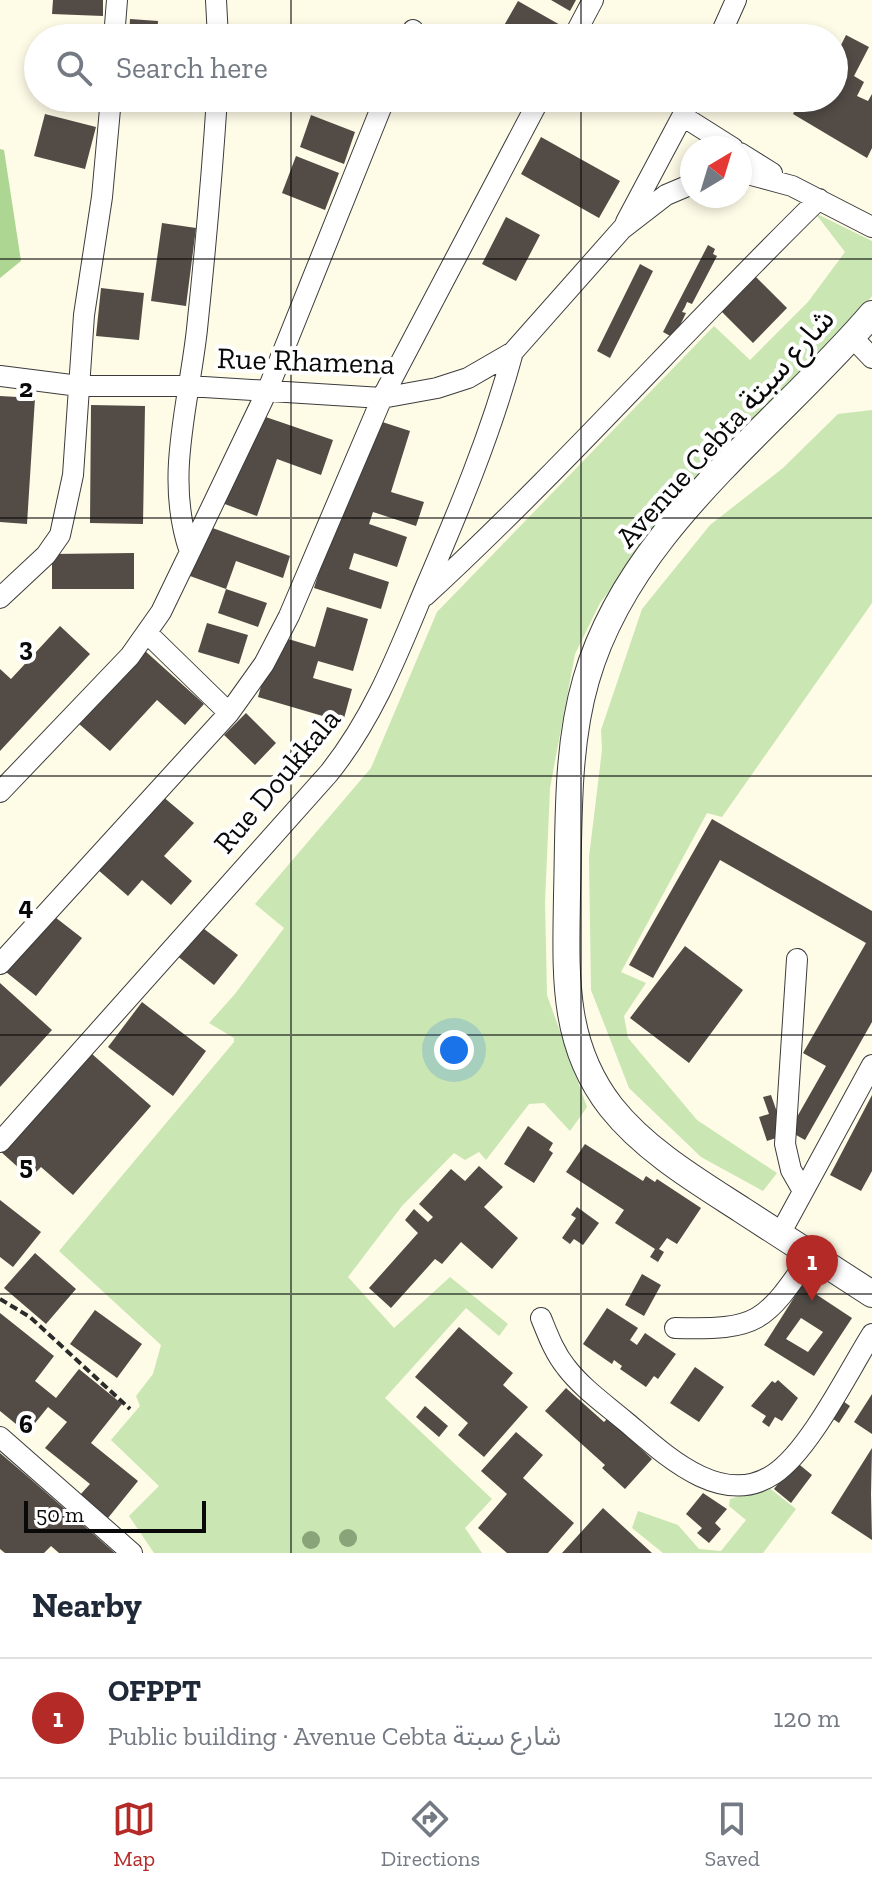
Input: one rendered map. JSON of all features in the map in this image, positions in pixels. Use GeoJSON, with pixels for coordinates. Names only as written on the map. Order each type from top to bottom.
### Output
{"type":"FeatureCollection","features":[{"type":"Feature","properties":{"kind":"street"},"geometry":{"type":"LineString","coordinates":[[115,24],[117,0]]}},
{"type":"Feature","properties":{"kind":"street"},"geometry":{"type":"LineString","coordinates":[[216,0],[217,24]]}},
{"type":"Feature","properties":{"kind":"street"},"geometry":{"type":"LineString","coordinates":[[580,24],[593,0]]}},
{"type":"Feature","properties":{"kind":"street"},"geometry":{"type":"LineString","coordinates":[[725,24],[736,0]]}},
{"type":"Feature","properties":{"kind":"street"},"geometry":{"type":"LineString","coordinates":[[0,598],[46,555],[60,535],[73,475],[79,386],[109,112]]}},
{"type":"Feature","properties":{"kind":"street"},"geometry":{"type":"LineString","coordinates":[[190,552],[178,504],[179,452],[197,329],[216,112]]}},
{"type":"Feature","properties":{"kind":"street"},"geometry":{"type":"LineString","coordinates":[[0,792],[41,752],[148,634],[268,389],[379,112]]}},
{"type":"Feature","properties":{"kind":"street"},"geometry":{"type":"LineString","coordinates":[[0,964],[229,713],[274,646],[382,398],[533,112]]}},
{"type":"Feature","properties":{"kind":"street"},"geometry":{"type":"LineString","coordinates":[[622,229],[685,112]]}},
{"type":"Feature","properties":{"kind":"street"},"geometry":{"type":"LineString","coordinates":[[693,112],[720,136]]}},
{"type":"Feature","properties":{"kind":"street"},"geometry":{"type":"LineString","coordinates":[[752,161],[792,186],[872,227]]}},
{"type":"Feature","properties":{"kind":"street"},"geometry":{"type":"LineString","coordinates":[[752,175],[792,186]]}},
{"type":"Feature","properties":{"kind":"street","name":"Rue Rhamena"},"geometry":{"type":"LineString","coordinates":[[0,376],[79,386],[268,389],[382,398],[437,388],[468,378],[513,352],[622,229],[666,195],[680,189]]}},
{"type":"Feature","properties":{"kind":"street"},"geometry":{"type":"LineString","coordinates":[[420,600],[482,544],[707,309],[819,199]]}},
{"type":"Feature","properties":{"kind":"street","name":"Avenue Cebta شارع سبتة"},"geometry":{"type":"LineString","coordinates":[[872,314],[701,493],[631,579],[609,621],[586,680],[572,769],[565,992],[575,1037],[592,1081],[631,1130],[694,1178],[872,1294]]}},
{"type":"Feature","properties":{"kind":"street"},"geometry":{"type":"LineString","coordinates":[[852,337],[872,358]]}},
{"type":"Feature","properties":{"kind":"street","name":"Rue Doukkala"},"geometry":{"type":"LineString","coordinates":[[0,1142],[349,747],[376,704],[487,440],[513,352]]}},
{"type":"Feature","properties":{"kind":"street"},"geometry":{"type":"LineString","coordinates":[[148,634],[229,713]]}},
{"type":"Feature","properties":{"kind":"street"},"geometry":{"type":"LineString","coordinates":[[797,959],[785,1144],[791,1170],[803,1191]]}},
{"type":"Feature","properties":{"kind":"street"},"geometry":{"type":"LineString","coordinates":[[780,1234],[872,1065]]}},
{"type":"Feature","properties":{"kind":"street"},"geometry":{"type":"LineString","coordinates":[[675,1328],[729,1328],[752,1323],[769,1311],[811,1255]]}},
{"type":"Feature","properties":{"kind":"street"},"geometry":{"type":"LineString","coordinates":[[541,1318],[561,1360],[587,1389],[679,1465],[710,1480],[734,1486],[766,1479],[793,1457],[872,1334]]}},
{"type":"Feature","properties":{"kind":"street"},"geometry":{"type":"LineString","coordinates":[[0,1437],[132,1553]]}},
{"type":"Feature","properties":{"kind":"path"},"geometry":{"type":"LineString","coordinates":[[0,1299],[30,1317],[130,1409]]}},
{"type":"Feature","properties":{"kind":"green space"},"geometry":{"type":"Polygon","coordinates":[[[0,149],[4,150],[21,261],[0,278],[0,149]]]}},
{"type":"Feature","properties":{"kind":"green space"},"geometry":{"type":"Polygon","coordinates":[[[815,213],[872,241],[872,296],[817,363],[639,552],[600,603],[575,654],[550,788],[545,902],[547,995],[587,1107],[570,1131],[544,1103],[529,1104],[486,1160],[479,1152],[465,1160],[454,1153],[402,1206],[348,1277],[394,1328],[450,1277],[508,1324],[499,1336],[466,1308],[385,1398],[492,1499],[465,1528],[482,1553],[154,1553],[129,1516],[159,1486],[111,1440],[140,1406],[136,1396],[153,1374],[161,1345],[59,1251],[234,1042],[234,1038],[209,1023],[235,994],[284,928],[255,904],[371,768],[437,612],[714,326],[750,360],[808,302],[845,252],[815,213]]]}},
{"type":"Feature","properties":{"kind":"green space"},"geometry":{"type":"Polygon","coordinates":[[[872,410],[872,603],[722,817],[707,813],[621,972],[646,983],[624,1016],[628,1038],[697,1120],[777,1173],[763,1191],[701,1157],[629,1088],[591,990],[589,857],[602,750],[601,730],[642,609],[710,525],[783,468],[838,414],[872,410]]]}},
{"type":"Feature","properties":{"kind":"green space"},"geometry":{"type":"Polygon","coordinates":[[[768,1487],[796,1509],[763,1553],[663,1553],[632,1528],[638,1511],[678,1525],[699,1549],[721,1551],[746,1520],[729,1506],[730,1499],[768,1487]]]}},
{"type":"Feature","properties":{"kind":"building"},"geometry":{"type":"Polygon","coordinates":[[[53,0],[103,0],[103,16],[52,14],[53,0]]]}},
{"type":"Feature","properties":{"kind":"building"},"geometry":{"type":"Polygon","coordinates":[[[551,0],[576,0],[570,11],[551,0]]]}},
{"type":"Feature","properties":{"kind":"building"},"geometry":{"type":"Polygon","coordinates":[[[518,1],[558,24],[505,24],[518,1]]]}},
{"type":"Feature","properties":{"kind":"building"},"geometry":{"type":"Polygon","coordinates":[[[130,19],[158,21],[158,24],[130,24],[130,19]]]}},
{"type":"Feature","properties":{"kind":"building"},"geometry":{"type":"Polygon","coordinates":[[[848,36],[869,47],[854,76],[864,82],[857,96],[868,101],[872,94],[872,148],[867,158],[793,114],[848,112],[848,36]]]}},
{"type":"Feature","properties":{"kind":"building"},"geometry":{"type":"Polygon","coordinates":[[[45,114],[96,127],[85,169],[34,156],[45,114]]]}},
{"type":"Feature","properties":{"kind":"building"},"geometry":{"type":"Polygon","coordinates":[[[311,115],[355,132],[344,164],[300,147],[311,115]]]}},
{"type":"Feature","properties":{"kind":"building"},"geometry":{"type":"Polygon","coordinates":[[[541,137],[620,181],[599,218],[521,174],[541,137]]]}},
{"type":"Feature","properties":{"kind":"building"},"geometry":{"type":"Polygon","coordinates":[[[296,156],[339,173],[325,210],[282,193],[296,156]]]}},
{"type":"Feature","properties":{"kind":"building"},"geometry":{"type":"Polygon","coordinates":[[[506,217],[540,235],[516,281],[482,264],[506,217]]]}},
{"type":"Feature","properties":{"kind":"building"},"geometry":{"type":"Polygon","coordinates":[[[162,223],[196,228],[186,306],[151,301],[162,223]]]}},
{"type":"Feature","properties":{"kind":"building"},"geometry":{"type":"Polygon","coordinates":[[[708,245],[715,249],[713,254],[717,256],[692,304],[687,302],[682,312],[686,313],[674,338],[663,332],[708,245]]]}},
{"type":"Feature","properties":{"kind":"building"},"geometry":{"type":"Polygon","coordinates":[[[640,264],[653,271],[610,358],[597,351],[640,264]]]}},
{"type":"Feature","properties":{"kind":"building"},"geometry":{"type":"Polygon","coordinates":[[[753,274],[787,308],[753,343],[719,309],[753,274]]]}},
{"type":"Feature","properties":{"kind":"building"},"geometry":{"type":"Polygon","coordinates":[[[101,288],[144,293],[139,340],[96,336],[101,288]]]}},
{"type":"Feature","properties":{"kind":"building"},"geometry":{"type":"Polygon","coordinates":[[[0,396],[35,398],[27,524],[0,522],[0,396]]]}},
{"type":"Feature","properties":{"kind":"building"},"geometry":{"type":"Polygon","coordinates":[[[91,405],[145,406],[143,524],[90,523],[91,405]]]}},
{"type":"Feature","properties":{"kind":"building"},"geometry":{"type":"Polygon","coordinates":[[[254,413],[333,440],[321,475],[277,459],[257,516],[222,503],[254,413]]]}},
{"type":"Feature","properties":{"kind":"building"},"geometry":{"type":"Polygon","coordinates":[[[367,417],[410,431],[391,492],[424,502],[416,526],[373,512],[369,524],[407,537],[397,567],[354,553],[349,569],[389,582],[381,609],[314,588],[367,417]]]}},
{"type":"Feature","properties":{"kind":"building"},"geometry":{"type":"Polygon","coordinates":[[[207,526],[290,556],[283,578],[236,561],[226,589],[190,576],[207,526]]]}},
{"type":"Feature","properties":{"kind":"building"},"geometry":{"type":"Polygon","coordinates":[[[134,553],[134,589],[52,589],[52,554],[134,553]]]}},
{"type":"Feature","properties":{"kind":"building"},"geometry":{"type":"Polygon","coordinates":[[[226,589],[267,603],[258,627],[218,613],[226,589]]]}},
{"type":"Feature","properties":{"kind":"building"},"geometry":{"type":"Polygon","coordinates":[[[327,607],[368,619],[353,671],[318,661],[313,678],[352,689],[343,722],[258,697],[275,635],[315,647],[327,607]]]}},
{"type":"Feature","properties":{"kind":"building"},"geometry":{"type":"Polygon","coordinates":[[[207,623],[248,635],[239,664],[198,652],[207,623]]]}},
{"type":"Feature","properties":{"kind":"building"},"geometry":{"type":"Polygon","coordinates":[[[60,626],[90,654],[0,751],[0,669],[11,679],[60,626]]]}},
{"type":"Feature","properties":{"kind":"building"},"geometry":{"type":"Polygon","coordinates":[[[144,650],[204,704],[185,725],[157,700],[110,751],[78,723],[144,650]]]}},
{"type":"Feature","properties":{"kind":"building"},"geometry":{"type":"Polygon","coordinates":[[[246,713],[276,743],[255,765],[224,735],[246,713]]]}},
{"type":"Feature","properties":{"kind":"building"},"geometry":{"type":"Polygon","coordinates":[[[161,795],[194,823],[164,856],[192,881],[171,905],[142,880],[128,896],[97,869],[161,795]]]}},
{"type":"Feature","properties":{"kind":"building"},"geometry":{"type":"Polygon","coordinates":[[[712,819],[872,911],[872,1022],[805,1140],[789,1131],[826,1066],[803,1053],[866,943],[720,860],[653,978],[629,965],[712,819]]]}},
{"type":"Feature","properties":{"kind":"building"},"geometry":{"type":"Polygon","coordinates":[[[51,914],[82,938],[36,996],[6,972],[51,914]]]}},
{"type":"Feature","properties":{"kind":"building"},"geometry":{"type":"Polygon","coordinates":[[[199,925],[238,955],[214,985],[176,955],[199,925]]]}},
{"type":"Feature","properties":{"kind":"building"},"geometry":{"type":"Polygon","coordinates":[[[685,946],[743,990],[689,1063],[630,1018],[685,946]]]}},
{"type":"Feature","properties":{"kind":"building"},"geometry":{"type":"Polygon","coordinates":[[[0,983],[52,1030],[0,1087],[0,983]]]}},
{"type":"Feature","properties":{"kind":"building"},"geometry":{"type":"Polygon","coordinates":[[[142,1002],[206,1051],[173,1096],[108,1047],[142,1002]]]}},
{"type":"Feature","properties":{"kind":"building"},"geometry":{"type":"Polygon","coordinates":[[[92,1054],[151,1106],[73,1195],[41,1167],[30,1178],[0,1151],[92,1054]]]}},
{"type":"Feature","properties":{"kind":"building"},"geometry":{"type":"Polygon","coordinates":[[[771,1095],[785,1135],[767,1141],[759,1117],[769,1114],[763,1097],[771,1095]]]}},
{"type":"Feature","properties":{"kind":"building"},"geometry":{"type":"Polygon","coordinates":[[[872,1095],[872,1171],[861,1191],[830,1175],[872,1095]]]}},
{"type":"Feature","properties":{"kind":"building"},"geometry":{"type":"Polygon","coordinates":[[[528,1126],[553,1143],[549,1150],[553,1153],[534,1183],[504,1164],[528,1126]]]}},
{"type":"Feature","properties":{"kind":"building"},"geometry":{"type":"Polygon","coordinates":[[[585,1144],[643,1181],[646,1176],[655,1182],[657,1179],[701,1208],[677,1244],[667,1238],[659,1249],[664,1252],[658,1262],[650,1257],[655,1249],[615,1223],[624,1210],[566,1172],[585,1144]]]}},
{"type":"Feature","properties":{"kind":"building"},"geometry":{"type":"Polygon","coordinates":[[[479,1166],[503,1187],[484,1207],[518,1238],[492,1269],[461,1242],[442,1264],[435,1259],[391,1308],[369,1288],[418,1233],[405,1220],[414,1209],[428,1222],[433,1217],[419,1204],[451,1169],[465,1181],[479,1166]]]}},
{"type":"Feature","properties":{"kind":"building"},"geometry":{"type":"Polygon","coordinates":[[[0,1200],[41,1232],[13,1267],[0,1257],[0,1200]]]}},
{"type":"Feature","properties":{"kind":"building"},"geometry":{"type":"Polygon","coordinates":[[[577,1207],[599,1223],[583,1245],[574,1239],[570,1244],[562,1238],[576,1218],[571,1215],[577,1207]]]}},
{"type":"Feature","properties":{"kind":"building"},"geometry":{"type":"Polygon","coordinates":[[[35,1253],[76,1289],[46,1324],[4,1288],[35,1253]]]}},
{"type":"Feature","properties":{"kind":"building"},"geometry":{"type":"Polygon","coordinates":[[[642,1274],[661,1285],[644,1316],[625,1305],[642,1274]]]}},
{"type":"Feature","properties":{"kind":"building"},"geometry":{"type":"Polygon","coordinates":[[[802,1285],[852,1318],[814,1376],[764,1345],[802,1285]],[[801,1318],[786,1339],[808,1352],[823,1332],[801,1318]]]}},
{"type":"Feature","properties":{"kind":"building"},"geometry":{"type":"Polygon","coordinates":[[[607,1308],[638,1328],[630,1340],[637,1345],[645,1333],[676,1354],[658,1379],[654,1376],[646,1387],[620,1369],[622,1366],[614,1360],[612,1364],[583,1344],[607,1308]]]}},
{"type":"Feature","properties":{"kind":"building"},"geometry":{"type":"Polygon","coordinates":[[[95,1310],[142,1344],[117,1378],[70,1344],[95,1310]]]}},
{"type":"Feature","properties":{"kind":"building"},"geometry":{"type":"Polygon","coordinates":[[[0,1313],[54,1356],[35,1381],[56,1398],[79,1369],[122,1404],[91,1443],[138,1481],[108,1518],[80,1495],[90,1484],[45,1448],[67,1422],[48,1407],[27,1433],[0,1411],[0,1313]]]}},
{"type":"Feature","properties":{"kind":"building"},"geometry":{"type":"Polygon","coordinates":[[[459,1327],[513,1373],[503,1385],[528,1407],[484,1457],[458,1435],[468,1423],[415,1377],[459,1327]]]}},
{"type":"Feature","properties":{"kind":"building"},"geometry":{"type":"Polygon","coordinates":[[[695,1367],[724,1387],[699,1422],[670,1403],[695,1367]]]}},
{"type":"Feature","properties":{"kind":"building"},"geometry":{"type":"Polygon","coordinates":[[[778,1380],[798,1398],[782,1421],[775,1417],[769,1427],[762,1422],[766,1416],[751,1406],[772,1381],[775,1383],[778,1380]]]}},
{"type":"Feature","properties":{"kind":"building"},"geometry":{"type":"Polygon","coordinates":[[[566,1388],[604,1422],[608,1418],[652,1459],[625,1489],[602,1468],[605,1465],[545,1411],[566,1388]]]}},
{"type":"Feature","properties":{"kind":"building"},"geometry":{"type":"Polygon","coordinates":[[[872,1394],[872,1434],[854,1422],[872,1394]]]}},
{"type":"Feature","properties":{"kind":"building"},"geometry":{"type":"Polygon","coordinates":[[[837,1397],[850,1406],[839,1423],[826,1414],[837,1397]]]}},
{"type":"Feature","properties":{"kind":"building"},"geometry":{"type":"Polygon","coordinates":[[[425,1406],[448,1426],[439,1437],[416,1417],[425,1406]]]}},
{"type":"Feature","properties":{"kind":"building"},"geometry":{"type":"Polygon","coordinates":[[[516,1432],[543,1455],[523,1478],[574,1523],[548,1553],[507,1553],[478,1528],[507,1494],[481,1471],[516,1432]]]}},
{"type":"Feature","properties":{"kind":"building"},"geometry":{"type":"Polygon","coordinates":[[[872,1448],[871,1494],[872,1540],[831,1513],[872,1448]]]}},
{"type":"Feature","properties":{"kind":"building"},"geometry":{"type":"Polygon","coordinates":[[[0,1453],[115,1553],[59,1553],[51,1546],[44,1553],[5,1553],[0,1549],[0,1453]]]}},
{"type":"Feature","properties":{"kind":"building"},"geometry":{"type":"Polygon","coordinates":[[[795,1461],[812,1475],[791,1503],[774,1489],[795,1461]]]}},
{"type":"Feature","properties":{"kind":"building"},"geometry":{"type":"Polygon","coordinates":[[[703,1493],[727,1509],[715,1523],[721,1529],[709,1543],[697,1533],[702,1528],[686,1514],[703,1493]]]}},
{"type":"Feature","properties":{"kind":"building"},"geometry":{"type":"Polygon","coordinates":[[[603,1508],[652,1553],[562,1553],[603,1508]]]}},
{"type":"Feature","properties":{"kind":"place","name":"OFPPT"},"geometry":{"type":"Point","coordinates":[812,1301]}}]}
